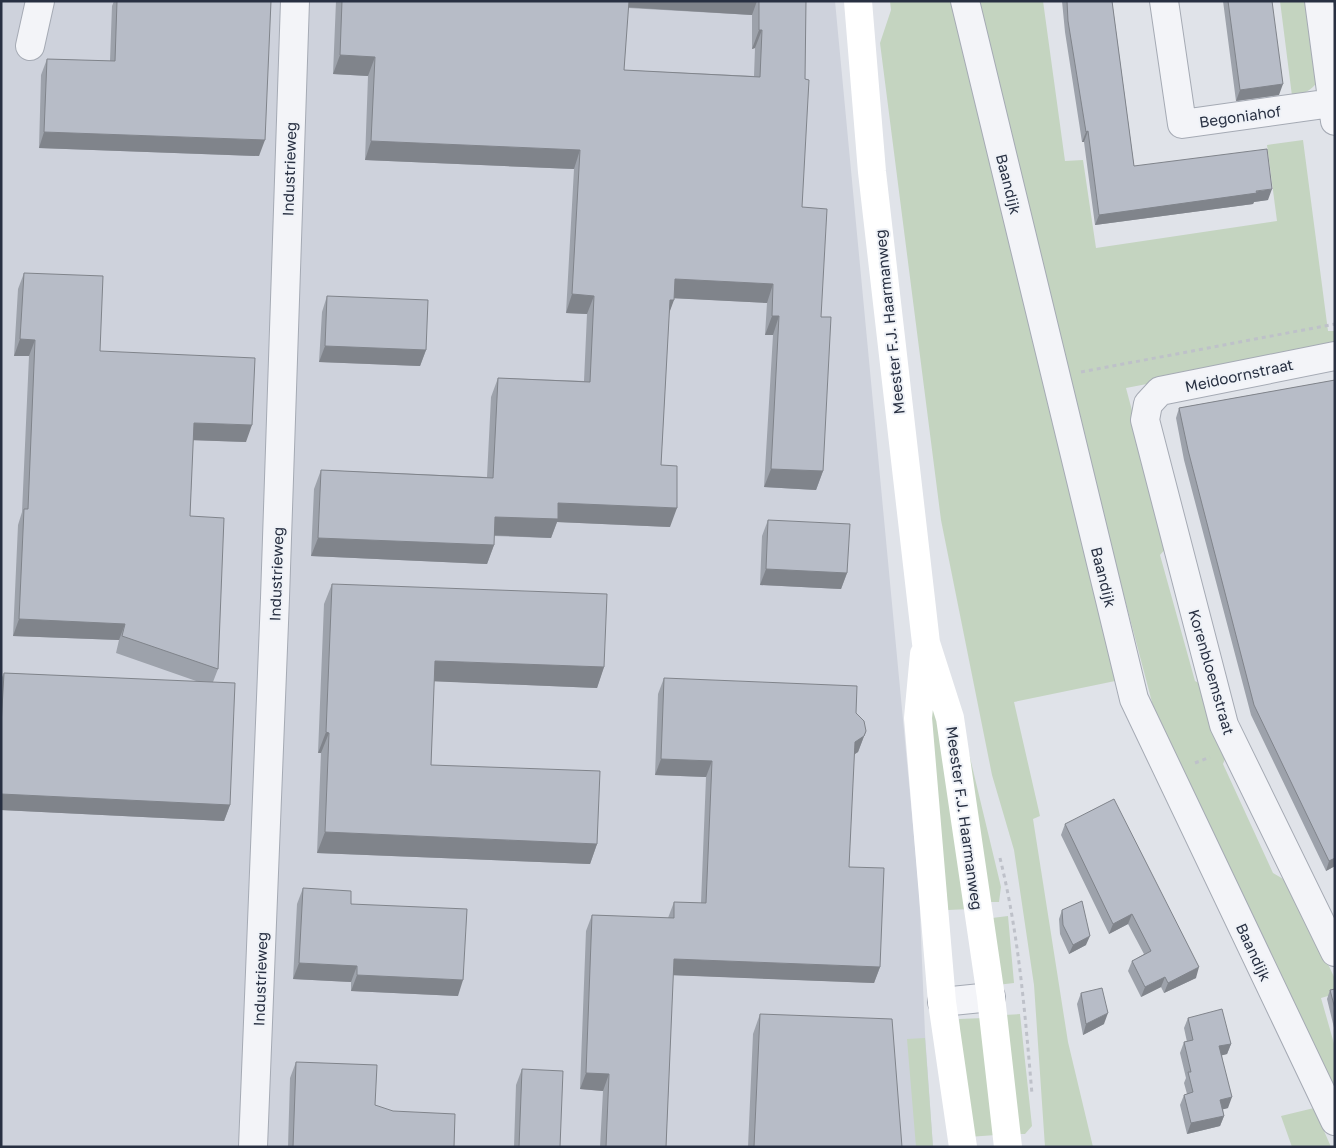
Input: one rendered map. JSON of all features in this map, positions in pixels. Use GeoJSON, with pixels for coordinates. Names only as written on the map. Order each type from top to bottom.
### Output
{"type":"FeatureCollection","features":[{"type":"Feature","properties":{"kind":"main road","name":"Meester F.J. Haarmanweg"},"geometry":{"type":"LineString","coordinates":[[858,1],[872,172],[926,643],[950,718],[991,997],[1008,1147]]}},
{"type":"Feature","properties":{"kind":"main road","name":"Meester F.J. Haarmanweg"},"geometry":{"type":"LineString","coordinates":[[926,643],[918,718],[942,1002],[962,1147]]}},
{"type":"Feature","properties":{"kind":"street"},"geometry":{"type":"LineString","coordinates":[[30,46],[40,1]]}},
{"type":"Feature","properties":{"kind":"street","name":"Industrieweg"},"geometry":{"type":"LineString","coordinates":[[253,1147],[275,598],[295,1]]}},
{"type":"Feature","properties":{"kind":"street","name":"Baandijk"},"geometry":{"type":"LineString","coordinates":[[965,1],[1134,699],[1335,1122]]}},
{"type":"Feature","properties":{"kind":"street","name":"Begoniahof"},"geometry":{"type":"LineString","coordinates":[[1164,1],[1182,124],[1333,112]]}},
{"type":"Feature","properties":{"kind":"street"},"geometry":{"type":"LineString","coordinates":[[1319,1],[1333,112]]}},
{"type":"Feature","properties":{"kind":"street","name":"Meidoornstraat"},"geometry":{"type":"LineString","coordinates":[[1148,404],[1160,391],[1335,356]]}},
{"type":"Feature","properties":{"kind":"street","name":"Korenbloemstraat"},"geometry":{"type":"LineString","coordinates":[[1148,404],[1145,420],[1224,725],[1335,952]]}},
{"type":"Feature","properties":{"kind":"street"},"geometry":{"type":"LineString","coordinates":[[942,1002],[991,997]]}},
{"type":"Feature","properties":{"kind":"path"},"geometry":{"type":"LineString","coordinates":[[1086,371],[1335,324]]}},
{"type":"Feature","properties":{"kind":"path"},"geometry":{"type":"LineString","coordinates":[[1190,765],[1208,758]]}},
{"type":"Feature","properties":{"kind":"shaded area"},"geometry":{"type":"Polygon","coordinates":[[[1,1],[835,1],[919,889],[925,1034],[933,1147],[1,1147],[1,1]]]}},
{"type":"Feature","properties":{"kind":"green space"},"geometry":{"type":"Polygon","coordinates":[[[890,1],[956,1],[1120,680],[1014,702],[1040,816],[1033,819],[1068,1042],[1093,1147],[1045,1147],[1034,985],[1014,850],[992,775],[941,520],[880,43],[891,10],[890,1]]]}},
{"type":"Feature","properties":{"kind":"green space"},"geometry":{"type":"Polygon","coordinates":[[[977,1],[1043,1],[1065,161],[1083,160],[1096,248],[1277,221],[1267,145],[1303,140],[1328,331],[1335,331],[1335,348],[1126,388],[1168,546],[1160,555],[1195,681],[1206,687],[1228,751],[1223,764],[1273,873],[1290,883],[1335,979],[1335,994],[1321,998],[1335,1047],[1335,1087],[1303,1033],[1181,787],[1153,706],[1110,543],[977,1]]]}},
{"type":"Feature","properties":{"kind":"green space"},"geometry":{"type":"Polygon","coordinates":[[[1280,1],[1309,1],[1318,81],[1307,92],[1292,96],[1280,1]]]}},
{"type":"Feature","properties":{"kind":"green space"},"geometry":{"type":"Polygon","coordinates":[[[924,682],[934,682],[970,909],[948,910],[924,682]]]}},
{"type":"Feature","properties":{"kind":"green space"},"geometry":{"type":"Polygon","coordinates":[[[966,741],[1001,887],[999,902],[987,902],[966,741]]]}},
{"type":"Feature","properties":{"kind":"green space"},"geometry":{"type":"Polygon","coordinates":[[[1008,916],[1014,983],[997,985],[992,918],[1008,916]]]}},
{"type":"Feature","properties":{"kind":"green space"},"geometry":{"type":"Polygon","coordinates":[[[1020,1014],[1032,1126],[1025,1134],[1014,1134],[1004,1015],[1020,1014]]]}},
{"type":"Feature","properties":{"kind":"green space"},"geometry":{"type":"Polygon","coordinates":[[[984,1018],[996,1135],[968,1137],[959,1019],[984,1018]]]}},
{"type":"Feature","properties":{"kind":"green space"},"geometry":{"type":"Polygon","coordinates":[[[925,1038],[933,1147],[916,1147],[907,1039],[925,1038]]]}},
{"type":"Feature","properties":{"kind":"green space"},"geometry":{"type":"Polygon","coordinates":[[[1314,1108],[1331,1147],[1292,1147],[1281,1116],[1314,1108]]]}},
{"type":"Feature","properties":{"kind":"building"},"geometry":{"type":"Polygon","coordinates":[[[117,1],[271,1],[265,140],[44,132],[47,59],[115,61],[117,1]]]}},
{"type":"Feature","properties":{"kind":"building"},"geometry":{"type":"Polygon","coordinates":[[[342,1],[629,1],[624,70],[760,77],[762,30],[759,30],[759,1],[806,1],[805,79],[809,80],[802,207],[827,209],[821,317],[831,317],[823,471],[771,469],[779,316],[772,316],[773,284],[675,279],[674,300],[670,300],[661,465],[677,466],[677,508],[558,503],[558,519],[495,517],[494,545],[318,538],[321,470],[493,478],[498,378],[590,382],[594,296],[572,294],[580,150],[371,141],[375,57],[340,55],[342,1]]]}},
{"type":"Feature","properties":{"kind":"building"},"geometry":{"type":"Polygon","coordinates":[[[1067,1],[1112,1],[1134,166],[1267,149],[1272,189],[1256,191],[1257,193],[1099,215],[1088,131],[1086,132],[1068,21],[1067,1]]]}},
{"type":"Feature","properties":{"kind":"building"},"geometry":{"type":"Polygon","coordinates":[[[1228,1],[1272,1],[1283,84],[1240,90],[1228,1]]]}},
{"type":"Feature","properties":{"kind":"building"},"geometry":{"type":"Polygon","coordinates":[[[24,273],[103,276],[100,351],[255,358],[252,425],[194,423],[190,516],[224,518],[218,669],[122,636],[125,624],[19,619],[24,509],[28,509],[35,340],[20,339],[24,273]]]}},
{"type":"Feature","properties":{"kind":"building"},"geometry":{"type":"Polygon","coordinates":[[[327,296],[428,300],[426,350],[325,346],[327,296]]]}},
{"type":"Feature","properties":{"kind":"building"},"geometry":{"type":"Polygon","coordinates":[[[1335,380],[1335,858],[1329,861],[1254,705],[1188,450],[1179,408],[1335,380]]]}},
{"type":"Feature","properties":{"kind":"building"},"geometry":{"type":"Polygon","coordinates":[[[768,520],[850,524],[847,573],[766,569],[768,520]]]}},
{"type":"Feature","properties":{"kind":"building"},"geometry":{"type":"Polygon","coordinates":[[[332,584],[607,594],[604,667],[435,661],[431,765],[600,771],[597,844],[325,832],[329,733],[326,732],[332,584]]]}},
{"type":"Feature","properties":{"kind":"building"},"geometry":{"type":"Polygon","coordinates":[[[4,673],[235,683],[230,805],[1,794],[1,726],[4,673]]]}},
{"type":"Feature","properties":{"kind":"building"},"geometry":{"type":"Polygon","coordinates":[[[664,678],[857,686],[856,713],[864,721],[866,731],[864,736],[855,742],[849,867],[884,868],[880,967],[674,959],[666,1147],[606,1147],[609,1074],[586,1073],[592,915],[674,918],[674,902],[706,903],[712,761],[661,759],[664,678]]]}},
{"type":"Feature","properties":{"kind":"building"},"geometry":{"type":"Polygon","coordinates":[[[1114,799],[1199,967],[1168,983],[1165,977],[1145,987],[1132,961],[1151,951],[1132,914],[1113,924],[1065,824],[1114,799]]]}},
{"type":"Feature","properties":{"kind":"building"},"geometry":{"type":"Polygon","coordinates":[[[303,888],[351,891],[351,904],[467,909],[463,980],[357,975],[357,966],[299,963],[303,888]]]}},
{"type":"Feature","properties":{"kind":"building"},"geometry":{"type":"Polygon","coordinates":[[[1082,901],[1090,936],[1073,945],[1063,925],[1062,910],[1082,901]]]}},
{"type":"Feature","properties":{"kind":"building"},"geometry":{"type":"Polygon","coordinates":[[[1102,988],[1108,1013],[1086,1024],[1081,993],[1102,988]]]}},
{"type":"Feature","properties":{"kind":"building"},"geometry":{"type":"Polygon","coordinates":[[[1335,989],[1335,1009],[1330,990],[1335,989]]]}},
{"type":"Feature","properties":{"kind":"building"},"geometry":{"type":"Polygon","coordinates":[[[1222,1009],[1231,1044],[1219,1046],[1232,1097],[1220,1100],[1224,1116],[1191,1123],[1184,1095],[1193,1092],[1188,1072],[1191,1072],[1184,1042],[1193,1040],[1188,1018],[1222,1009]]]}},
{"type":"Feature","properties":{"kind":"building"},"geometry":{"type":"Polygon","coordinates":[[[760,1014],[892,1019],[902,1147],[754,1147],[760,1014]]]}},
{"type":"Feature","properties":{"kind":"building"},"geometry":{"type":"Polygon","coordinates":[[[296,1062],[377,1065],[375,1105],[393,1111],[455,1114],[454,1147],[293,1147],[296,1062]]]}},
{"type":"Feature","properties":{"kind":"building"},"geometry":{"type":"Polygon","coordinates":[[[522,1069],[563,1071],[560,1147],[519,1147],[522,1069]]]}}]}
